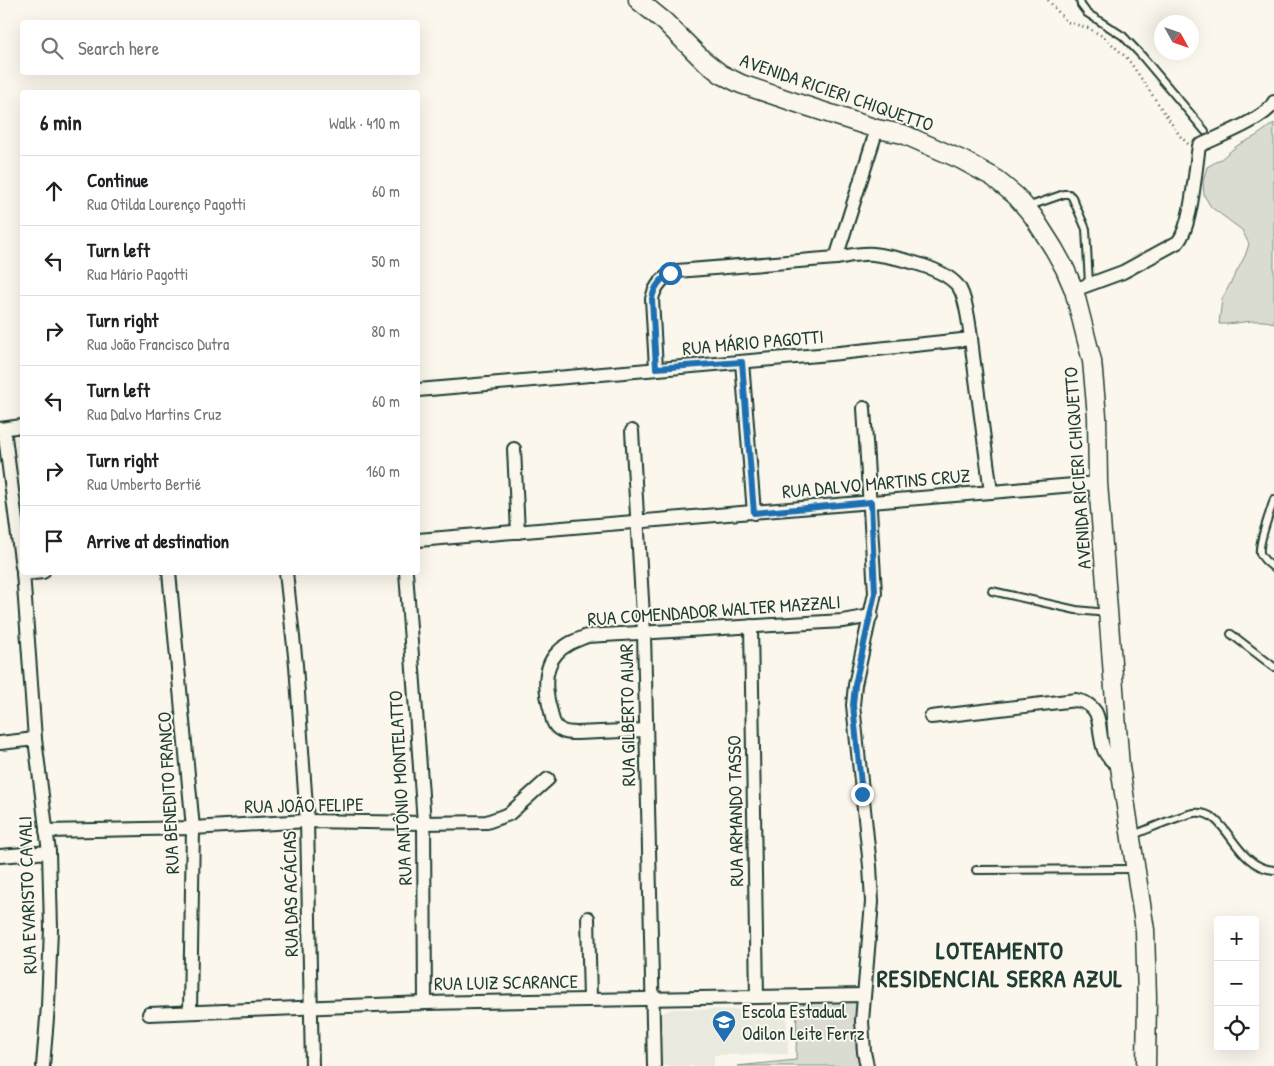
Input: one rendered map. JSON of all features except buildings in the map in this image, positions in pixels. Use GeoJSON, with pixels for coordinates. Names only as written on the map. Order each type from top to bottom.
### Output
{"type":"FeatureCollection","features":[{"type":"Feature","properties":{"kind":"street","name":"AVENIDA RICIERI CHIQUETTO"},"geometry":{"type":"LineString","coordinates":[[638,0],[665,22],[702,59],[721,74],[741,84],[877,128],[903,134],[978,168],[993,177],[1026,207],[1082,287],[1097,416],[1098,483],[1120,767],[1145,930],[1146,1066]]}},
{"type":"Feature","properties":{"kind":"street"},"geometry":{"type":"LineString","coordinates":[[1082,287],[1123,272],[1178,242],[1184,235],[1190,211],[1199,146],[1257,118],[1271,109],[1274,102]]}},
{"type":"Feature","properties":{"kind":"street"},"geometry":{"type":"LineString","coordinates":[[836,258],[877,128]]}},
{"type":"Feature","properties":{"kind":"street"},"geometry":{"type":"LineString","coordinates":[[656,368],[653,291],[670,273],[836,258],[856,254],[873,254],[937,271],[955,284],[963,300],[971,339],[992,492]]}},
{"type":"Feature","properties":{"kind":"street","name":"RUA MÁRIO PAGOTTI"},"geometry":{"type":"LineString","coordinates":[[420,390],[742,362],[971,339]]}},
{"type":"Feature","properties":{"kind":"street"},"geometry":{"type":"LineString","coordinates":[[742,362],[754,513]]}},
{"type":"Feature","properties":{"kind":"street"},"geometry":{"type":"LineString","coordinates":[[864,408],[875,593],[855,685],[853,705],[872,902],[862,1021],[867,1066]]}},
{"type":"Feature","properties":{"kind":"street"},"geometry":{"type":"LineString","coordinates":[[2,429],[20,426]]}},
{"type":"Feature","properties":{"kind":"street","name":"RUA EVARISTO CAVALI"},"geometry":{"type":"LineString","coordinates":[[2,429],[20,551]]}},
{"type":"Feature","properties":{"kind":"street","name":"RUA GILBERTO AIJAR"},"geometry":{"type":"LineString","coordinates":[[632,431],[644,633],[654,1066]]}},
{"type":"Feature","properties":{"kind":"street"},"geometry":{"type":"LineString","coordinates":[[514,449],[518,532]]}},
{"type":"Feature","properties":{"kind":"street","name":"RUA DALVO MARTINS CRUZ"},"geometry":{"type":"LineString","coordinates":[[420,540],[1098,483]]}},
{"type":"Feature","properties":{"kind":"street","name":"RUA EVARISTO CAVALI"},"geometry":{"type":"LineString","coordinates":[[23,575],[35,739],[49,852],[51,928],[48,1006],[43,1066]]}},
{"type":"Feature","properties":{"kind":"street","name":"RUA BENEDITO FRANCO"},"geometry":{"type":"LineString","coordinates":[[169,575],[193,828],[190,1012]]}},
{"type":"Feature","properties":{"kind":"street","name":"RUA DAS ACÁCIAS"},"geometry":{"type":"LineString","coordinates":[[286,575],[296,666],[307,821],[312,1066]]}},
{"type":"Feature","properties":{"kind":"street","name":"RUA ANTÔNIO MONTELATTO"},"geometry":{"type":"LineString","coordinates":[[406,575],[424,823],[425,1003]]}},
{"type":"Feature","properties":{"kind":"street","name":"RUA COMENDADOR WALTER MAZZALI"},"geometry":{"type":"LineString","coordinates":[[646,730],[568,733],[559,729],[554,723],[547,698],[546,680],[548,666],[556,654],[568,643],[587,636],[842,621],[871,616]]}},
{"type":"Feature","properties":{"kind":"street","name":"RUA ARMANDO TASSO"},"geometry":{"type":"LineString","coordinates":[[752,626],[757,997]]}},
{"type":"Feature","properties":{"kind":"street"},"geometry":{"type":"LineString","coordinates":[[931,717],[1076,700],[1085,702],[1093,708],[1098,716],[1104,750],[1110,759],[1120,767]]}},
{"type":"Feature","properties":{"kind":"street"},"geometry":{"type":"LineString","coordinates":[[0,743],[35,739]]}},
{"type":"Feature","properties":{"kind":"street","name":"RUA JOÃO FELIPE"},"geometry":{"type":"LineString","coordinates":[[46,831],[193,828],[307,821],[487,822],[509,814],[548,779]]}},
{"type":"Feature","properties":{"kind":"street"},"geometry":{"type":"LineString","coordinates":[[0,856],[49,852]]}},
{"type":"Feature","properties":{"kind":"street"},"geometry":{"type":"LineString","coordinates":[[588,918],[590,999]]}},
{"type":"Feature","properties":{"kind":"street","name":"RUA LUIZ SCARANCE"},"geometry":{"type":"LineString","coordinates":[[149,1014],[425,1003],[864,995]]}},
{"type":"Feature","properties":{"kind":"lane"},"geometry":{"type":"LineString","coordinates":[[1080,0],[1087,13],[1123,36],[1205,131]]}},
{"type":"Feature","properties":{"kind":"lane"},"geometry":{"type":"LineString","coordinates":[[1026,207],[1064,194],[1069,194],[1072,197],[1086,229],[1082,287]]}},
{"type":"Feature","properties":{"kind":"lane"},"geometry":{"type":"LineString","coordinates":[[1274,499],[1263,535],[1260,553],[1274,568]]}},
{"type":"Feature","properties":{"kind":"lane"},"geometry":{"type":"LineString","coordinates":[[992,591],[1076,610],[1109,614]]}},
{"type":"Feature","properties":{"kind":"lane"},"geometry":{"type":"LineString","coordinates":[[1231,634],[1274,667]]}},
{"type":"Feature","properties":{"kind":"lane"},"geometry":{"type":"LineString","coordinates":[[1131,836],[1195,813],[1207,814],[1218,820],[1240,851],[1255,865],[1274,870]]}},
{"type":"Feature","properties":{"kind":"lane"},"geometry":{"type":"LineString","coordinates":[[976,870],[1136,869]]}},
{"type":"Feature","properties":{"kind":"path"},"geometry":{"type":"LineString","coordinates":[[1048,0],[1067,22],[1088,28],[1104,37],[1128,59],[1180,136],[1189,145],[1199,146]]}},
{"type":"Feature","properties":{"kind":"shaded area"},"geometry":{"type":"Polygon","coordinates":[[[1274,123],[1274,323],[1253,321],[1219,324],[1222,299],[1245,256],[1249,244],[1242,230],[1211,207],[1204,195],[1203,181],[1207,167],[1274,123]]]}},
{"type":"Feature","properties":{"kind":"shaded area"},"geometry":{"type":"Polygon","coordinates":[[[857,1002],[856,1048],[861,1066],[737,1066],[796,1060],[797,1003],[857,1002]]]}},
{"type":"Feature","properties":{"kind":"shaded area","name":"Escola Estadual Odilon Leite Ferrz"},"geometry":{"type":"Polygon","coordinates":[[[672,1009],[786,1010],[788,1054],[714,1055],[714,1066],[662,1066],[661,1014],[672,1009]]]}},
{"type":"Feature","properties":{"kind":"place","name":"Escola Estadual Odilon Leite Ferrz"},"geometry":{"type":"Point","coordinates":[724,1043]}},
{"type":"Feature","properties":{"kind":"district","name":"LOTEAMENTO RESIDENCIAL SERRA AZUL"},"geometry":{"type":"Point","coordinates":[1000,965]}},
{"type":"Feature","properties":{"kind":"route"},"geometry":{"type":"LineString","coordinates":[[670,273],[653,291],[652,305],[656,368],[742,362],[754,513],[871,502],[875,593],[855,685],[853,705],[862,794]]}}]}
